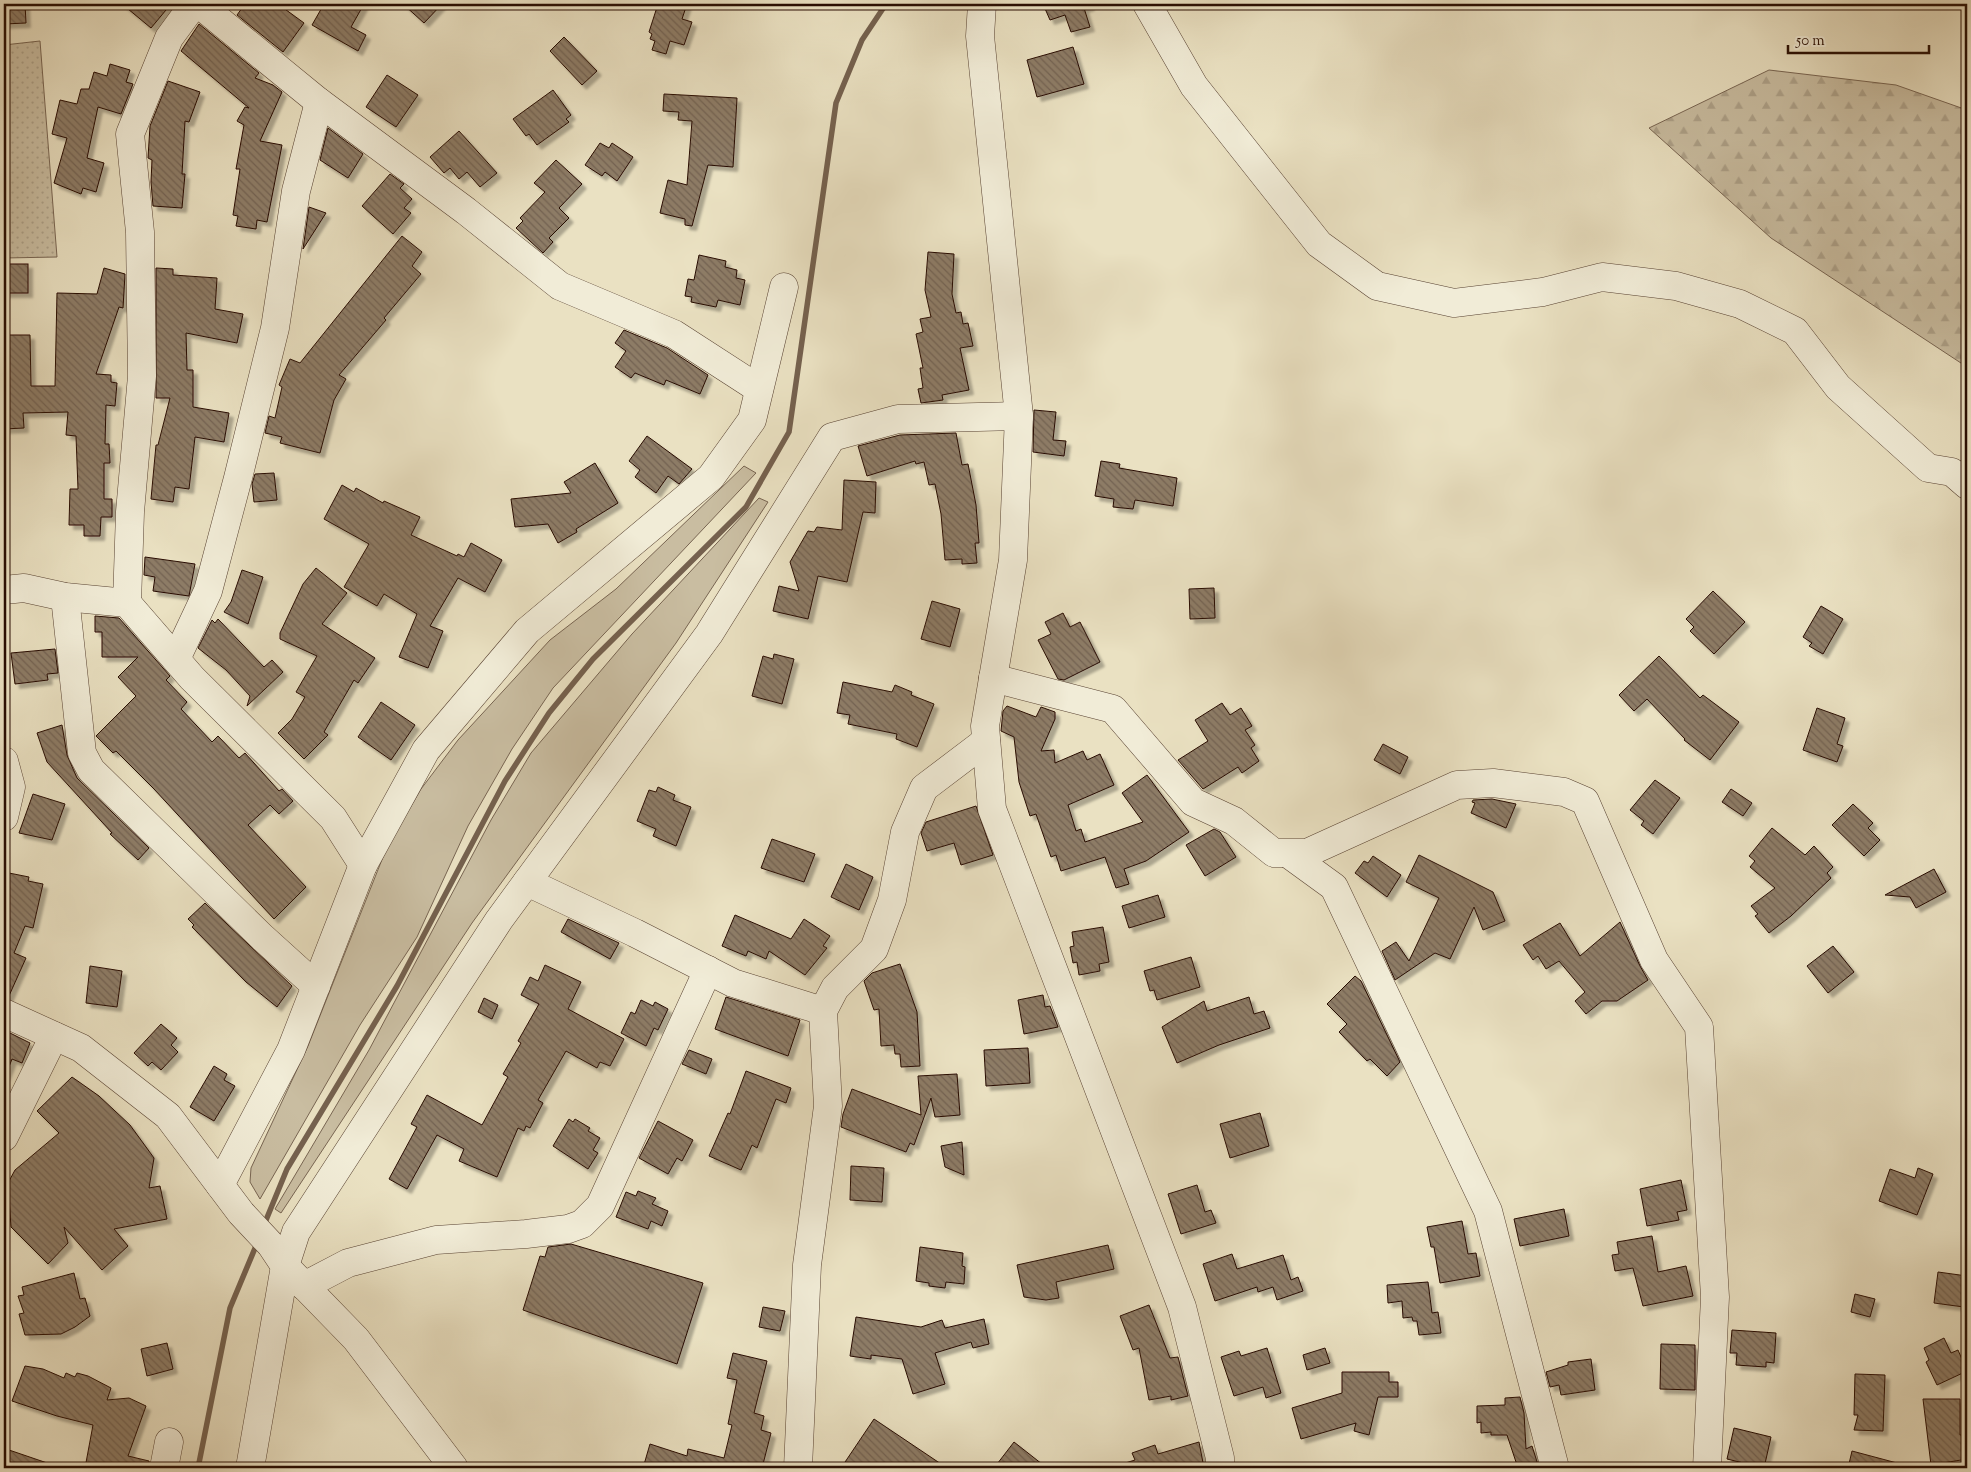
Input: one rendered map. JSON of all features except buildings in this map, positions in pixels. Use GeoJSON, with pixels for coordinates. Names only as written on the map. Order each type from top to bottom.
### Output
{"type":"FeatureCollection","features":[{"type":"Feature","properties":{"kind":"street"},"geometry":{"type":"LineString","coordinates":[[194,4],[170,38],[130,134],[140,232],[142,376],[130,512],[127,603],[192,678],[333,818],[363,866]]}},
{"type":"Feature","properties":{"kind":"street"},"geometry":{"type":"LineString","coordinates":[[199,4],[319,102],[466,211],[560,286],[674,334],[760,389]]}},
{"type":"Feature","properties":{"kind":"street"},"geometry":{"type":"LineString","coordinates":[[982,4],[980,36],[1019,416],[1013,560],[985,726],[992,809],[1182,1307],[1220,1458],[1220,1468]]}},
{"type":"Feature","properties":{"kind":"street"},"geometry":{"type":"LineString","coordinates":[[1147,4],[1194,86],[1319,244],[1377,286],[1454,303],[1543,292],[1602,276],[1676,286],[1740,304],[1795,331],[1838,387],[1921,462],[1928,468],[1952,472],[1967,485]]}},
{"type":"Feature","properties":{"kind":"street"},"geometry":{"type":"LineString","coordinates":[[176,659],[208,591],[238,478],[275,328],[296,191],[319,102]]}},
{"type":"Feature","properties":{"kind":"street"},"geometry":{"type":"LineString","coordinates":[[220,1185],[291,1050],[363,866],[426,750],[527,631],[711,477],[752,420],[784,287]]}},
{"type":"Feature","properties":{"kind":"street"},"geometry":{"type":"LineString","coordinates":[[250,1468],[278,1255],[296,1232],[499,920],[709,634],[832,437],[898,419],[1019,416]]}},
{"type":"Feature","properties":{"kind":"street"},"geometry":{"type":"LineString","coordinates":[[4,590],[24,588],[65,597],[127,603]]}},
{"type":"Feature","properties":{"kind":"street"},"geometry":{"type":"LineString","coordinates":[[65,597],[82,754],[91,770],[263,938],[316,986]]}},
{"type":"Feature","properties":{"kind":"street"},"geometry":{"type":"LineString","coordinates":[[993,678],[1114,709],[1193,802],[1234,820],[1274,853],[1307,853],[1457,785],[1493,783],[1564,792],[1585,801],[1654,960],[1699,1026],[1715,1297],[1707,1468]]}},
{"type":"Feature","properties":{"kind":"street"},"geometry":{"type":"LineString","coordinates":[[798,1468],[807,1265],[828,1106],[823,1011],[835,988],[874,949],[892,900],[905,832],[924,788],[986,740]]}},
{"type":"Feature","properties":{"kind":"street"},"geometry":{"type":"LineString","coordinates":[[4,761],[12,787],[4,818]]}},
{"type":"Feature","properties":{"kind":"street"},"geometry":{"type":"LineString","coordinates":[[1290,854],[1334,887],[1488,1212],[1555,1468]]}},
{"type":"Feature","properties":{"kind":"street"},"geometry":{"type":"LineString","coordinates":[[527,882],[635,933],[733,983],[823,1011]]}},
{"type":"Feature","properties":{"kind":"street"},"geometry":{"type":"LineString","coordinates":[[304,1286],[348,1262],[436,1240],[526,1234],[568,1229],[582,1224],[600,1206],[708,970]]}},
{"type":"Feature","properties":{"kind":"street"},"geometry":{"type":"LineString","coordinates":[[4,1013],[81,1048],[168,1116],[241,1213],[304,1286],[356,1339],[454,1468]]}},
{"type":"Feature","properties":{"kind":"street"},"geometry":{"type":"LineString","coordinates":[[4,1137],[54,1036]]}},
{"type":"Feature","properties":{"kind":"street"},"geometry":{"type":"LineString","coordinates":[[164,1468],[169,1442]]}},
{"type":"Feature","properties":{"kind":"green space"},"geometry":{"type":"Polygon","coordinates":[[[40,41],[57,257],[4,258],[4,45],[40,41]]]}},
{"type":"Feature","properties":{"kind":"green space"},"geometry":{"type":"Polygon","coordinates":[[[1769,70],[1896,85],[1967,110],[1967,367],[1771,238],[1649,128],[1769,70]]]}},
{"type":"Feature","properties":{"kind":"green space"},"geometry":{"type":"Polygon","coordinates":[[[744,466],[756,473],[553,688],[512,749],[468,826],[417,937],[360,1025],[260,1199],[250,1182],[251,1168],[308,1046],[387,847],[421,789],[458,740],[550,640],[616,589],[744,466]]]}},
{"type":"Feature","properties":{"kind":"green space"},"geometry":{"type":"Polygon","coordinates":[[[759,498],[768,502],[676,643],[472,923],[281,1213],[275,1209],[369,1050],[491,820],[531,753],[632,634],[759,498]]]}},
{"type":"Feature","properties":{"kind":"waterway"},"geometry":{"type":"LineString","coordinates":[[264,1225],[287,1169],[397,986],[505,781],[549,713],[593,659],[746,507],[789,432],[836,103],[862,40],[886,4]]}},
{"type":"Feature","properties":{"kind":"waterway"},"geometry":{"type":"LineString","coordinates":[[198,1468],[230,1308],[258,1241]]}}]}
